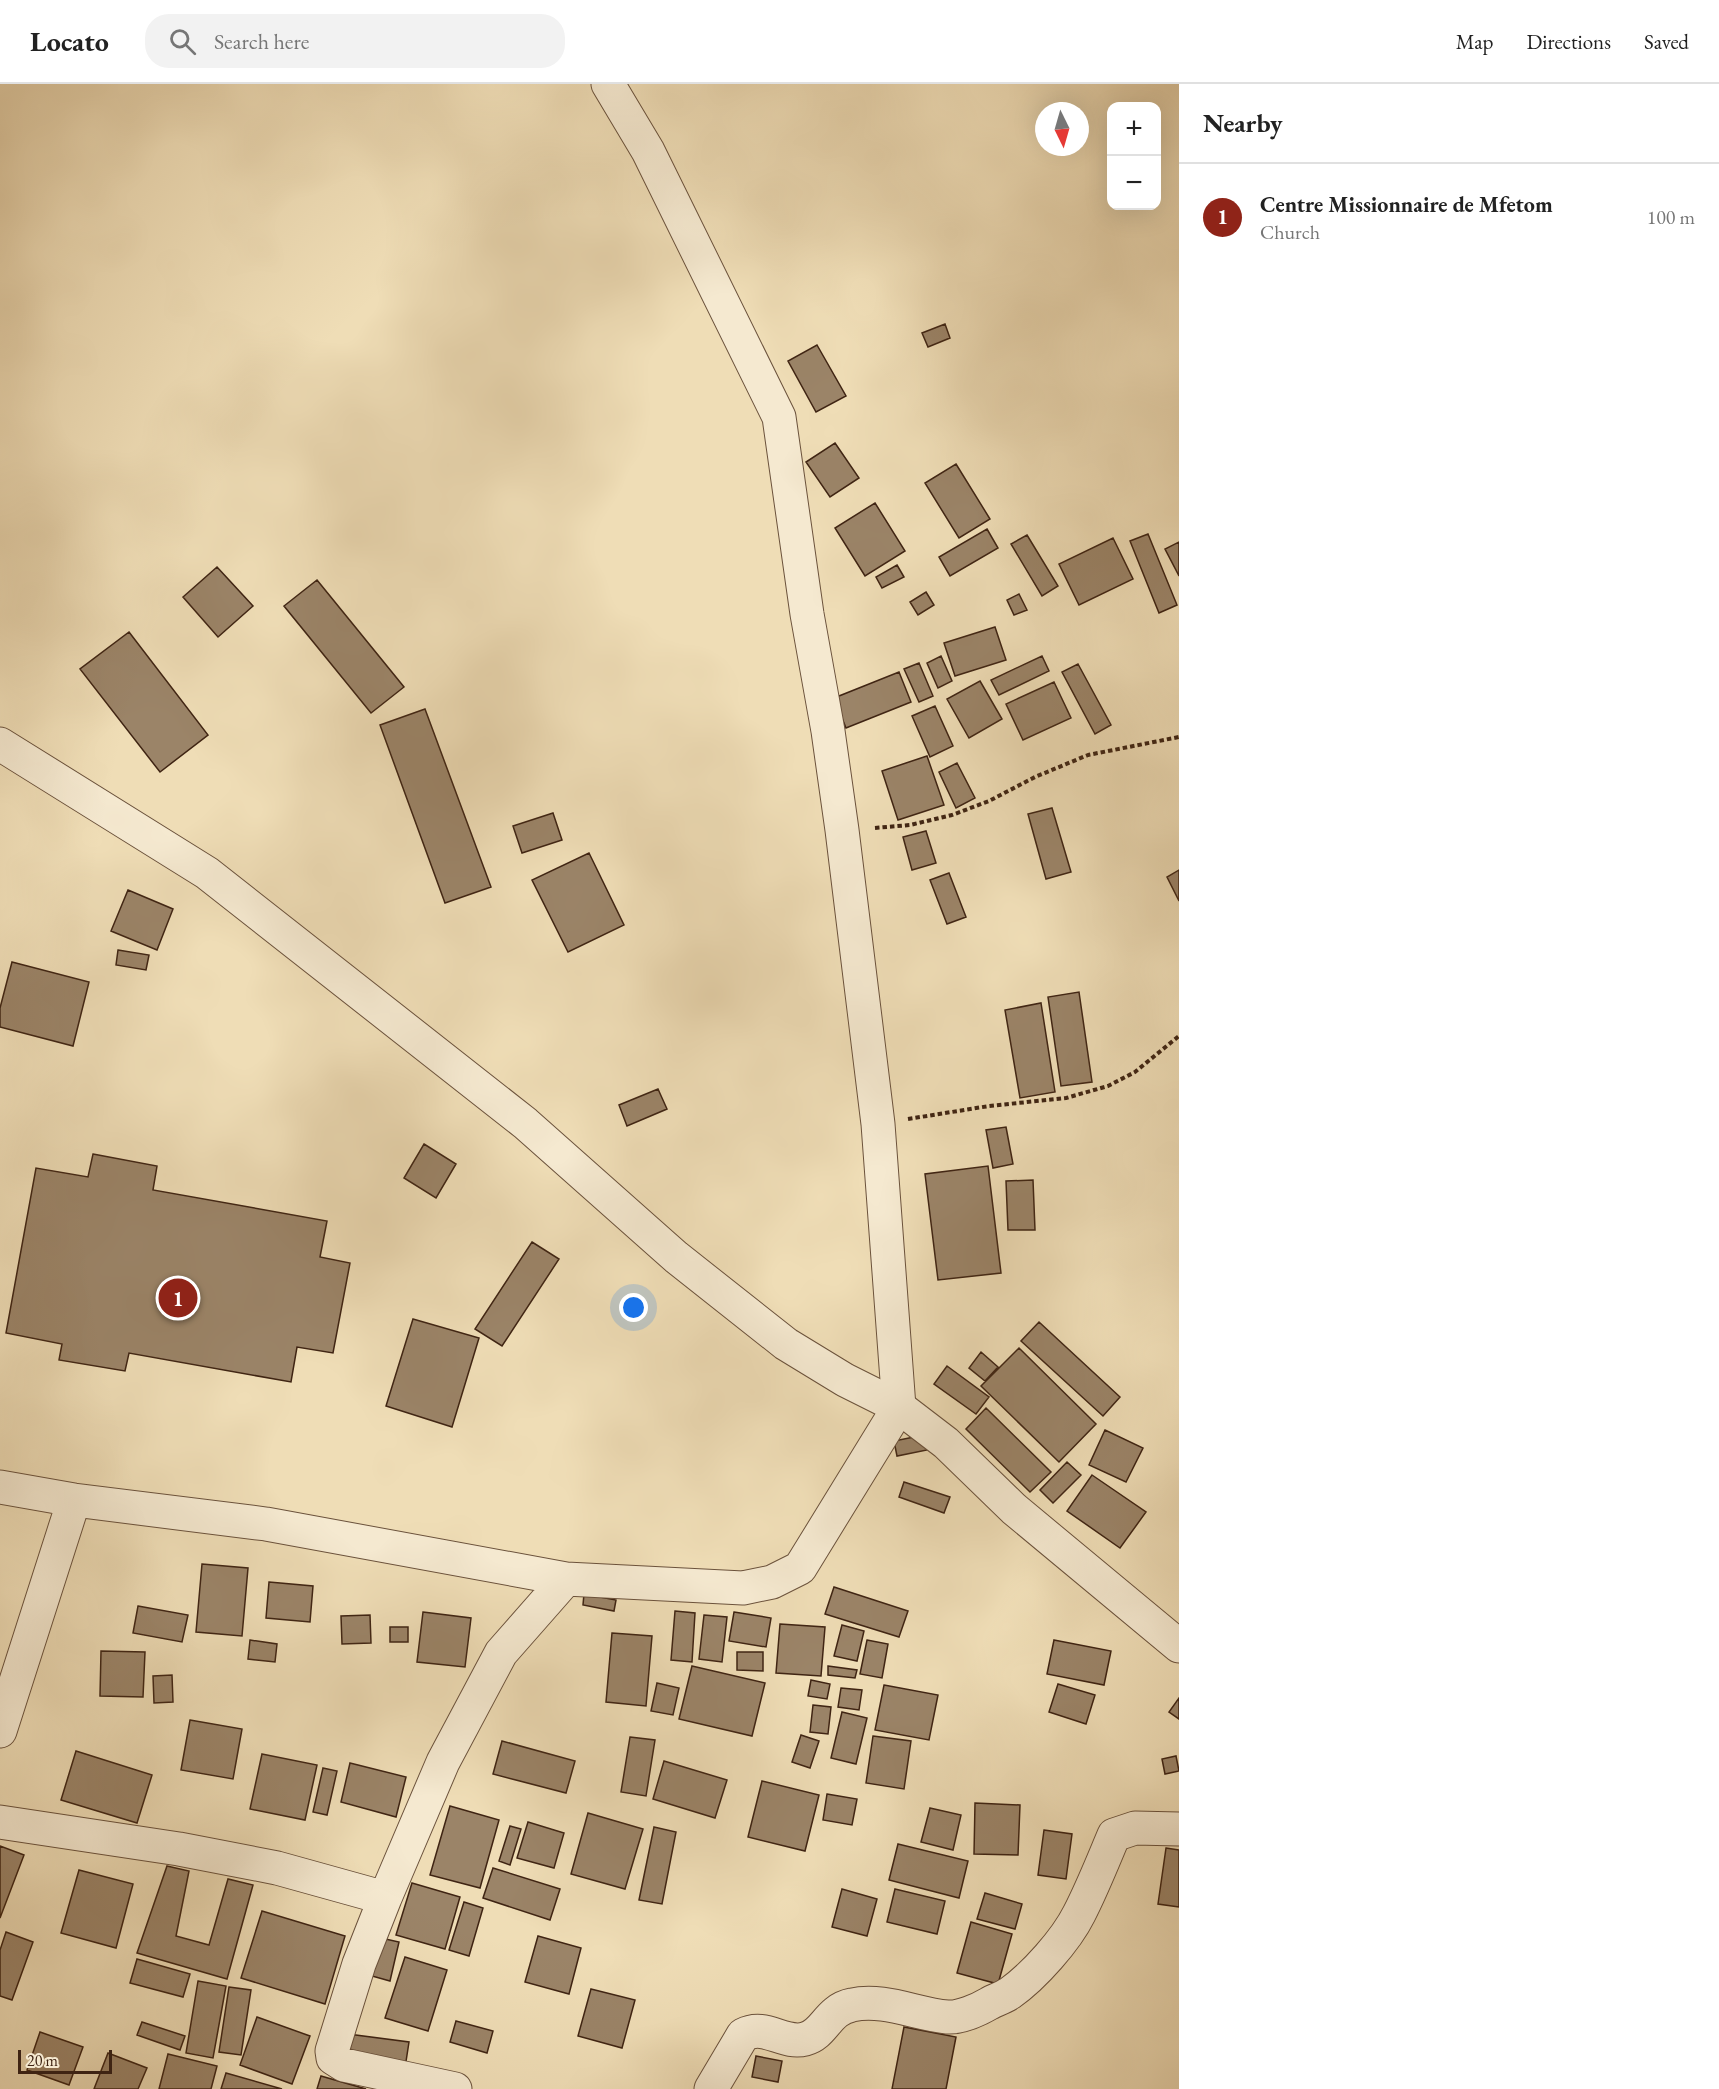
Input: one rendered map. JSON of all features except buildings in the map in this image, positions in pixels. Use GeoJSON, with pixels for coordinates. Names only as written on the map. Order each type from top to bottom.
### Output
{"type":"FeatureCollection","features":[{"type":"Feature","properties":{"kind":"street"},"geometry":{"type":"LineString","coordinates":[[0,1487],[74,1500],[266,1524],[566,1579],[743,1588],[772,1582],[800,1568],[899,1407],[878,1124],[842,830],[828,731],[807,614],[779,417],[648,150],[608,84]]}},
{"type":"Feature","properties":{"kind":"street"},"geometry":{"type":"LineString","coordinates":[[0,744],[207,873],[525,1123],[676,1257],[786,1344],[844,1380],[899,1407],[946,1443],[1014,1509],[1179,1646]]}},
{"type":"Feature","properties":{"kind":"street"},"geometry":{"type":"LineString","coordinates":[[0,1731],[74,1500]]}},
{"type":"Feature","properties":{"kind":"street"},"geometry":{"type":"LineString","coordinates":[[455,2089],[344,2065],[333,2058],[332,2051],[359,1964],[443,1762],[501,1653],[566,1579]]}},
{"type":"Feature","properties":{"kind":"street"},"geometry":{"type":"LineString","coordinates":[[0,1822],[179,1849],[277,1868],[385,1898]]}},
{"type":"Feature","properties":{"kind":"street"},"geometry":{"type":"LineString","coordinates":[[711,2089],[743,2035],[750,2032],[757,2030],[797,2040],[804,2039],[814,2035],[837,2010],[853,2005],[872,2004],[949,2017],[978,2010],[1010,1993],[1046,1960],[1078,1916],[1114,1835],[1135,1828],[1179,1830]]}},
{"type":"Feature","properties":{"kind":"path"},"geometry":{"type":"LineString","coordinates":[[842,830],[910,825],[952,815],[989,801],[1035,777],[1088,755],[1179,737]]}},
{"type":"Feature","properties":{"kind":"path"},"geometry":{"type":"LineString","coordinates":[[878,1124],[989,1106],[1066,1098],[1108,1086],[1135,1072],[1179,1036]]}},
{"type":"Feature","properties":{"kind":"place","name":"Centre Missionnaire de Mfetom"},"geometry":{"type":"Point","coordinates":[178,1298]}}]}
